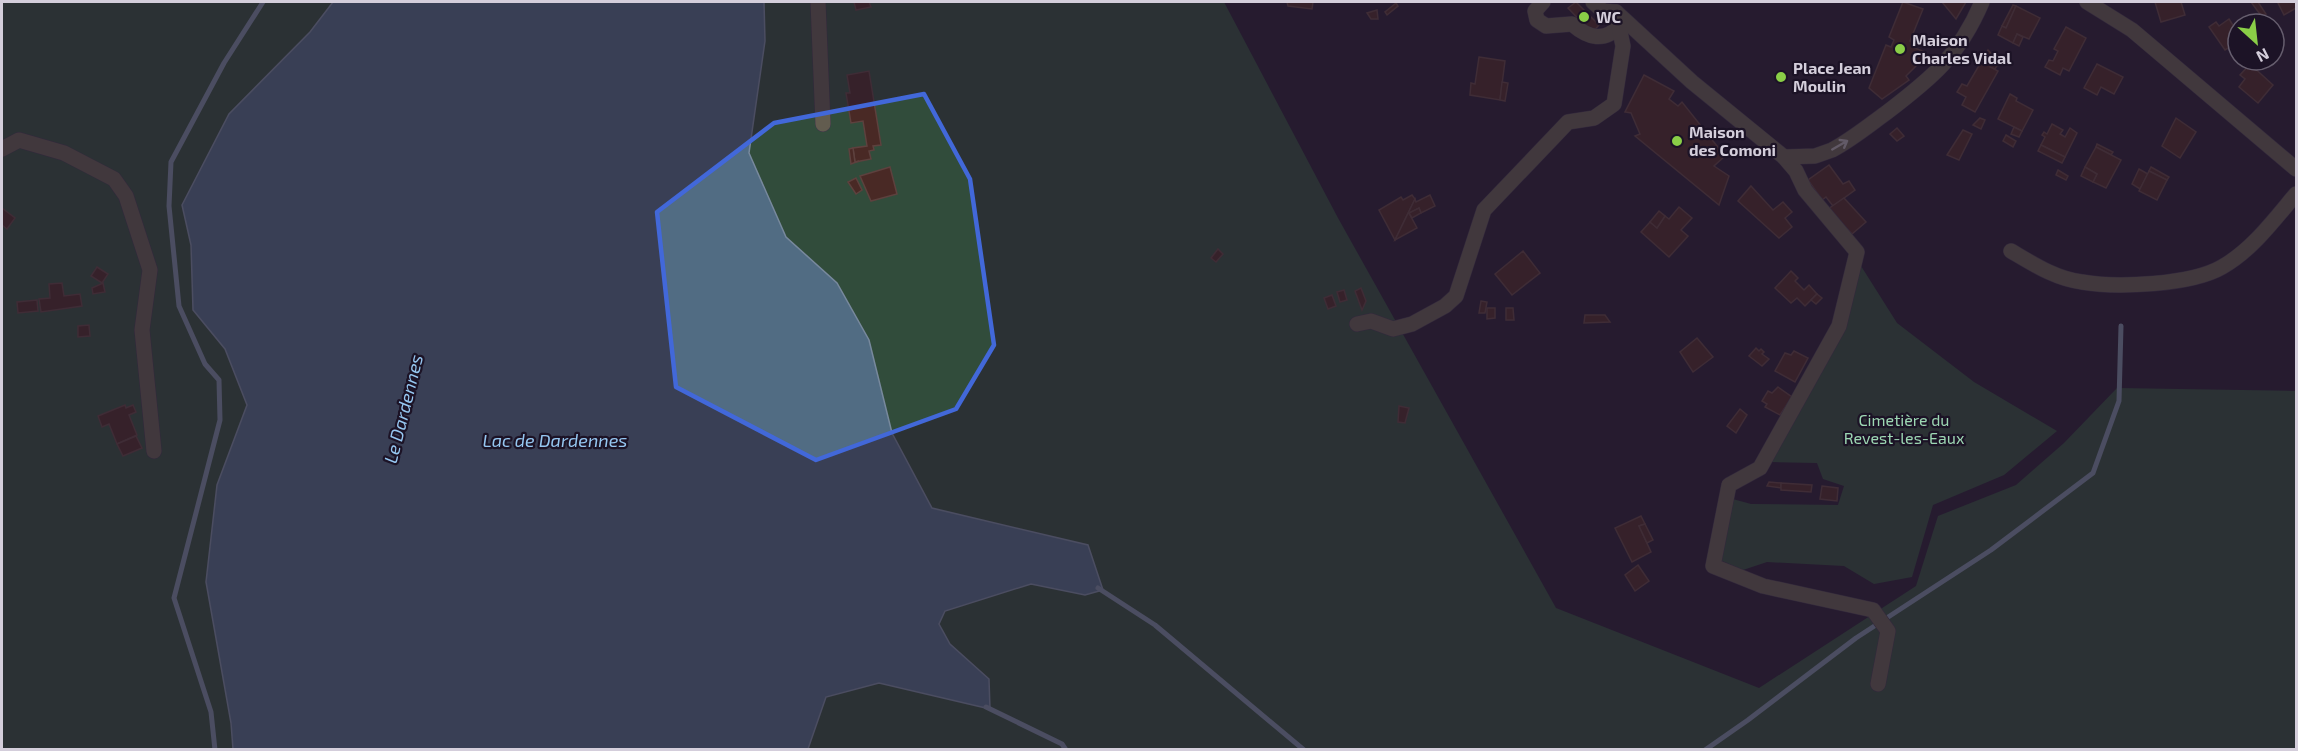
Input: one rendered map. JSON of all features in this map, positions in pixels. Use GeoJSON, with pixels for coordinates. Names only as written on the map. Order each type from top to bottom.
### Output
{"type":"FeatureCollection","features":[{"type":"Feature","properties":{"kind":"street"},"geometry":{"type":"LineString","coordinates":[[818,2],[823,124]]}},
{"type":"Feature","properties":{"kind":"street"},"geometry":{"type":"LineString","coordinates":[[1543,2],[1535,11],[1537,20],[1546,26],[1572,24],[1584,34],[1595,37],[1613,33],[1621,13]]}},
{"type":"Feature","properties":{"kind":"street"},"geometry":{"type":"LineString","coordinates":[[1593,2],[1603,10],[1621,13],[1692,82],[1784,157],[1796,171],[1805,190],[1857,252],[1839,326],[1760,468],[1729,485],[1713,566],[1763,586],[1874,612],[1887,631],[1878,684]]}},
{"type":"Feature","properties":{"kind":"street"},"geometry":{"type":"LineString","coordinates":[[1784,157],[1815,156],[1832,150],[1920,87],[1948,61],[1975,20],[1982,2]]}},
{"type":"Feature","properties":{"kind":"street"},"geometry":{"type":"LineString","coordinates":[[2088,2],[2132,30],[2296,170]]}},
{"type":"Feature","properties":{"kind":"street"},"geometry":{"type":"LineString","coordinates":[[1357,324],[1371,321],[1393,329],[1412,324],[1445,306],[1456,296],[1484,210],[1568,122],[1594,118],[1614,104],[1623,46],[1621,13]]}},
{"type":"Feature","properties":{"kind":"street"},"geometry":{"type":"LineString","coordinates":[[2,149],[19,140],[64,153],[114,179],[126,196],[150,270],[142,330],[154,452]]}},
{"type":"Feature","properties":{"kind":"street"},"geometry":{"type":"LineString","coordinates":[[2011,251],[2043,270],[2081,282],[2169,283],[2201,277],[2222,267],[2252,245],[2296,194]]}},
{"type":"Feature","properties":{"kind":"highlighted area"},"geometry":{"type":"Polygon","coordinates":[[[924,94],[970,179],[994,345],[956,409],[816,460],[676,387],[657,212],[774,123],[924,94]]]}},
{"type":"Feature","properties":{"kind":"green space"},"geometry":{"type":"Polygon","coordinates":[[[2,2],[333,2],[182,205],[191,245],[193,310],[225,349],[247,405],[217,485],[206,582],[231,723],[233,749],[2,749],[2,2]]]}},
{"type":"Feature","properties":{"kind":"green space"},"geometry":{"type":"Polygon","coordinates":[[[764,2],[1224,2],[1338,218],[1556,608],[1759,688],[1916,586],[1938,516],[2016,485],[2064,443],[2117,388],[2296,391],[2296,749],[808,749],[826,697],[879,683],[990,709],[989,679],[950,644],[939,624],[945,611],[1031,584],[1085,595],[1102,589],[1087,545],[932,508],[892,433],[869,340],[837,283],[786,237],[749,153],[765,41],[764,2]]]}},
{"type":"Feature","properties":{"kind":"green space","name":"Cimetière du Revest-les-Eaux"},"geometry":{"type":"Polygon","coordinates":[[[1861,266],[1897,323],[1974,382],[2057,431],[2004,475],[1933,505],[1912,577],[1874,584],[1844,566],[1767,562],[1743,570],[1722,561],[1720,557],[1729,498],[1751,504],[1838,505],[1844,486],[1823,479],[1817,463],[1772,462],[1861,266]]]}},
{"type":"Feature","properties":{"kind":"water","name":"Lac de Dardennes"},"geometry":{"type":"Polygon","coordinates":[[[333,2],[764,2],[765,41],[749,153],[786,237],[837,283],[869,340],[892,433],[932,508],[1088,545],[1103,590],[1085,595],[1031,584],[945,611],[939,624],[950,644],[989,679],[990,709],[879,683],[826,697],[808,749],[233,749],[231,723],[206,582],[217,485],[247,405],[225,349],[193,310],[191,245],[182,205],[229,114],[310,32],[333,2]]]}},
{"type":"Feature","properties":{"kind":"building"},"geometry":{"type":"Polygon","coordinates":[[[854,2],[869,2],[871,7],[856,10],[854,2]]]}},
{"type":"Feature","properties":{"kind":"building"},"geometry":{"type":"Polygon","coordinates":[[[1287,2],[1313,2],[1312,9],[1288,6],[1287,2]]]}},
{"type":"Feature","properties":{"kind":"building","name":"WC"},"geometry":{"type":"Polygon","coordinates":[[[1576,2],[1599,25],[1592,33],[1568,8],[1576,2]]]}},
{"type":"Feature","properties":{"kind":"building","name":"Maison Charles Vidal"},"geometry":{"type":"Polygon","coordinates":[[[1903,2],[1923,9],[1910,41],[1914,42],[1912,47],[1925,52],[1921,61],[1906,76],[1909,80],[1882,99],[1869,88],[1886,45],[1891,47],[1894,40],[1889,37],[1903,2]]]}},
{"type":"Feature","properties":{"kind":"building"},"geometry":{"type":"Polygon","coordinates":[[[1942,2],[1966,2],[1956,19],[1942,2]]]}},
{"type":"Feature","properties":{"kind":"building"},"geometry":{"type":"Polygon","coordinates":[[[2155,2],[2181,2],[2185,15],[2161,22],[2155,2]]]}},
{"type":"Feature","properties":{"kind":"building"},"geometry":{"type":"Polygon","coordinates":[[[2251,2],[2258,2],[2265,12],[2258,12],[2251,2]]]}},
{"type":"Feature","properties":{"kind":"building"},"geometry":{"type":"Polygon","coordinates":[[[2296,2],[2296,8],[2286,14],[2278,3],[2296,2]]]}},
{"type":"Feature","properties":{"kind":"building"},"geometry":{"type":"Polygon","coordinates":[[[1396,3],[1398,6],[1387,15],[1385,12],[1396,3]]]}},
{"type":"Feature","properties":{"kind":"building"},"geometry":{"type":"Polygon","coordinates":[[[2013,5],[2016,6],[2006,28],[2002,26],[2013,5]]]}},
{"type":"Feature","properties":{"kind":"building"},"geometry":{"type":"Polygon","coordinates":[[[2016,6],[2040,18],[2029,39],[2017,34],[2013,43],[1998,35],[2002,26],[2006,28],[2016,6]]]}},
{"type":"Feature","properties":{"kind":"building"},"geometry":{"type":"Polygon","coordinates":[[[1377,10],[1378,19],[1371,19],[1367,13],[1377,10]]]}},
{"type":"Feature","properties":{"kind":"building"},"geometry":{"type":"Polygon","coordinates":[[[2226,21],[2225,50],[2209,27],[2216,22],[2219,26],[2226,21]]]}},
{"type":"Feature","properties":{"kind":"building"},"geometry":{"type":"Polygon","coordinates":[[[2066,27],[2086,38],[2069,71],[2063,68],[2060,75],[2045,67],[2049,60],[2053,61],[2058,51],[2054,49],[2066,27]]]}},
{"type":"Feature","properties":{"kind":"building"},"geometry":{"type":"Polygon","coordinates":[[[2017,34],[2023,37],[2019,46],[2013,43],[2017,34]]]}},
{"type":"Feature","properties":{"kind":"building"},"geometry":{"type":"Polygon","coordinates":[[[1988,50],[1999,62],[1995,69],[1990,67],[1991,65],[1984,57],[1988,50]]]}},
{"type":"Feature","properties":{"kind":"building"},"geometry":{"type":"Polygon","coordinates":[[[1479,57],[1505,61],[1500,100],[1470,95],[1471,83],[1475,84],[1479,57]]]}},
{"type":"Feature","properties":{"kind":"building"},"geometry":{"type":"Polygon","coordinates":[[[1984,57],[1991,65],[1990,67],[1998,71],[1975,112],[1962,105],[1966,97],[1957,92],[1962,84],[1967,86],[1984,57]]]}},
{"type":"Feature","properties":{"kind":"building"},"geometry":{"type":"Polygon","coordinates":[[[2097,64],[2123,77],[2114,94],[2101,87],[2097,95],[2084,88],[2097,64]]]}},
{"type":"Feature","properties":{"kind":"building"},"geometry":{"type":"Polygon","coordinates":[[[869,71],[881,145],[873,146],[874,150],[869,151],[871,159],[855,162],[853,148],[867,146],[863,121],[851,123],[846,93],[850,93],[847,75],[869,71]]]}},
{"type":"Feature","properties":{"kind":"building"},"geometry":{"type":"Polygon","coordinates":[[[2243,72],[2259,72],[2273,85],[2258,103],[2239,87],[2245,79],[2240,75],[2243,72]]]}},
{"type":"Feature","properties":{"kind":"building","name":"Maison des Comoni"},"geometry":{"type":"Polygon","coordinates":[[[1644,75],[1674,91],[1669,99],[1678,106],[1682,102],[1725,156],[1714,166],[1729,176],[1719,205],[1635,136],[1640,134],[1631,113],[1625,112],[1644,75]]]}},
{"type":"Feature","properties":{"kind":"building"},"geometry":{"type":"Polygon","coordinates":[[[1502,82],[1508,83],[1505,101],[1500,100],[1502,82]]]}},
{"type":"Feature","properties":{"kind":"building"},"geometry":{"type":"Polygon","coordinates":[[[2010,94],[2017,98],[2016,101],[2033,110],[2022,131],[1998,119],[2010,94]]]}},
{"type":"Feature","properties":{"kind":"building"},"geometry":{"type":"Polygon","coordinates":[[[1980,118],[1985,120],[1981,129],[1973,125],[1980,118]]]}},
{"type":"Feature","properties":{"kind":"building"},"geometry":{"type":"Polygon","coordinates":[[[2176,118],[2196,132],[2180,158],[2162,146],[2176,118]]]}},
{"type":"Feature","properties":{"kind":"building"},"geometry":{"type":"Polygon","coordinates":[[[2052,124],[2063,130],[2060,134],[2065,137],[2070,128],[2077,133],[2065,157],[2041,145],[2045,137],[2042,135],[2044,132],[2047,134],[2052,124]]]}},
{"type":"Feature","properties":{"kind":"building"},"geometry":{"type":"Polygon","coordinates":[[[2014,127],[2022,131],[2019,137],[2011,134],[2014,127]]]}},
{"type":"Feature","properties":{"kind":"building"},"geometry":{"type":"Polygon","coordinates":[[[1897,128],[1904,136],[1897,141],[1890,134],[1897,128]]]}},
{"type":"Feature","properties":{"kind":"building"},"geometry":{"type":"Polygon","coordinates":[[[1963,130],[1972,134],[1959,160],[1947,155],[1963,130]]]}},
{"type":"Feature","properties":{"kind":"building"},"geometry":{"type":"Polygon","coordinates":[[[2006,135],[2016,141],[2013,147],[2003,141],[2006,135]]]}},
{"type":"Feature","properties":{"kind":"building"},"geometry":{"type":"Polygon","coordinates":[[[2097,144],[2113,152],[2111,155],[2096,147],[2097,144]]]}},
{"type":"Feature","properties":{"kind":"building"},"geometry":{"type":"Polygon","coordinates":[[[2041,145],[2065,157],[2062,163],[2038,151],[2041,145]]]}},
{"type":"Feature","properties":{"kind":"building"},"geometry":{"type":"Polygon","coordinates":[[[2096,147],[2121,160],[2106,188],[2093,182],[2097,174],[2085,167],[2096,147]]]}},
{"type":"Feature","properties":{"kind":"building"},"geometry":{"type":"Polygon","coordinates":[[[853,148],[855,162],[859,161],[851,164],[849,149],[853,148]]]}},
{"type":"Feature","properties":{"kind":"building"},"geometry":{"type":"Polygon","coordinates":[[[1829,165],[1843,184],[1849,181],[1855,190],[1833,206],[1826,197],[1822,200],[1808,180],[1829,165]]]}},
{"type":"Feature","properties":{"kind":"building"},"geometry":{"type":"Polygon","coordinates":[[[890,167],[897,194],[871,201],[860,176],[890,167]]]}},
{"type":"Feature","properties":{"kind":"building"},"geometry":{"type":"Polygon","coordinates":[[[2085,167],[2097,174],[2093,182],[2081,176],[2085,167]]]}},
{"type":"Feature","properties":{"kind":"building"},"geometry":{"type":"Polygon","coordinates":[[[2151,167],[2169,177],[2167,180],[2149,171],[2151,167]]]}},
{"type":"Feature","properties":{"kind":"building"},"geometry":{"type":"Polygon","coordinates":[[[2139,169],[2148,174],[2140,189],[2132,184],[2139,169]]]}},
{"type":"Feature","properties":{"kind":"building"},"geometry":{"type":"Polygon","coordinates":[[[2058,170],[2068,176],[2066,180],[2056,175],[2058,170]]]}},
{"type":"Feature","properties":{"kind":"building"},"geometry":{"type":"Polygon","coordinates":[[[2149,171],[2167,180],[2157,200],[2139,191],[2149,171]]]}},
{"type":"Feature","properties":{"kind":"building"},"geometry":{"type":"Polygon","coordinates":[[[856,178],[862,190],[856,194],[848,182],[856,178]]]}},
{"type":"Feature","properties":{"kind":"building"},"geometry":{"type":"Polygon","coordinates":[[[1751,186],[1773,210],[1783,202],[1792,212],[1785,218],[1792,227],[1779,238],[1738,201],[1751,186]]]}},
{"type":"Feature","properties":{"kind":"building"},"geometry":{"type":"Polygon","coordinates":[[[1412,195],[1415,199],[1395,240],[1379,210],[1401,197],[1403,200],[1412,195]]]}},
{"type":"Feature","properties":{"kind":"building"},"geometry":{"type":"Polygon","coordinates":[[[1430,195],[1435,206],[1421,213],[1419,208],[1409,213],[1417,228],[1395,240],[1415,199],[1416,202],[1430,195]]]}},
{"type":"Feature","properties":{"kind":"building"},"geometry":{"type":"Polygon","coordinates":[[[1844,198],[1866,222],[1852,234],[1828,209],[1844,198]]]}},
{"type":"Feature","properties":{"kind":"building"},"geometry":{"type":"Polygon","coordinates":[[[1679,207],[1692,218],[1681,230],[1688,236],[1669,257],[1641,232],[1650,222],[1657,228],[1665,216],[1669,219],[1679,207]]]}},
{"type":"Feature","properties":{"kind":"building"},"geometry":{"type":"Polygon","coordinates":[[[2,208],[15,218],[7,229],[2,225],[2,208]]]}},
{"type":"Feature","properties":{"kind":"building"},"geometry":{"type":"Polygon","coordinates":[[[1419,208],[1421,213],[1412,218],[1409,213],[1419,208]]]}},
{"type":"Feature","properties":{"kind":"building"},"geometry":{"type":"Polygon","coordinates":[[[1659,211],[1665,216],[1657,228],[1650,222],[1659,211]]]}},
{"type":"Feature","properties":{"kind":"building"},"geometry":{"type":"Polygon","coordinates":[[[1218,249],[1223,254],[1216,262],[1211,258],[1218,249]]]}},
{"type":"Feature","properties":{"kind":"building"},"geometry":{"type":"Polygon","coordinates":[[[1523,251],[1540,273],[1512,295],[1495,274],[1523,251]]]}},
{"type":"Feature","properties":{"kind":"building"},"geometry":{"type":"Polygon","coordinates":[[[97,267],[108,274],[102,283],[91,276],[97,267]]]}},
{"type":"Feature","properties":{"kind":"building"},"geometry":{"type":"Polygon","coordinates":[[[1791,271],[1798,278],[1795,281],[1804,290],[1809,285],[1817,294],[1805,306],[1797,298],[1791,303],[1775,288],[1791,271]]]}},
{"type":"Feature","properties":{"kind":"building"},"geometry":{"type":"Polygon","coordinates":[[[62,283],[64,296],[80,294],[82,306],[41,312],[39,299],[50,298],[49,284],[62,283]]]}},
{"type":"Feature","properties":{"kind":"building"},"geometry":{"type":"Polygon","coordinates":[[[103,283],[105,292],[93,294],[92,288],[103,283]]]}},
{"type":"Feature","properties":{"kind":"building"},"geometry":{"type":"Polygon","coordinates":[[[1361,288],[1366,301],[1362,310],[1355,291],[1361,288]]]}},
{"type":"Feature","properties":{"kind":"building"},"geometry":{"type":"Polygon","coordinates":[[[1344,290],[1347,300],[1340,302],[1337,292],[1344,290]]]}},
{"type":"Feature","properties":{"kind":"building"},"geometry":{"type":"Polygon","coordinates":[[[1817,294],[1822,298],[1816,304],[1811,300],[1817,294]]]}},
{"type":"Feature","properties":{"kind":"building"},"geometry":{"type":"Polygon","coordinates":[[[1332,295],[1336,306],[1328,309],[1324,298],[1332,295]]]}},
{"type":"Feature","properties":{"kind":"building"},"geometry":{"type":"Polygon","coordinates":[[[37,300],[38,311],[18,313],[17,302],[37,300]]]}},
{"type":"Feature","properties":{"kind":"building"},"geometry":{"type":"Polygon","coordinates":[[[1481,301],[1487,302],[1485,313],[1479,313],[1481,301]]]}},
{"type":"Feature","properties":{"kind":"building"},"geometry":{"type":"Polygon","coordinates":[[[1487,308],[1495,308],[1495,318],[1487,319],[1487,308]]]}},
{"type":"Feature","properties":{"kind":"building"},"geometry":{"type":"Polygon","coordinates":[[[1506,308],[1513,308],[1514,320],[1506,320],[1506,308]]]}},
{"type":"Feature","properties":{"kind":"building"},"geometry":{"type":"Polygon","coordinates":[[[1585,315],[1605,315],[1610,322],[1584,323],[1585,315]]]}},
{"type":"Feature","properties":{"kind":"building"},"geometry":{"type":"Polygon","coordinates":[[[89,325],[90,336],[78,337],[78,326],[89,325]]]}},
{"type":"Feature","properties":{"kind":"building"},"geometry":{"type":"Polygon","coordinates":[[[1697,338],[1713,357],[1693,372],[1680,352],[1697,338]]]}},
{"type":"Feature","properties":{"kind":"building"},"geometry":{"type":"Polygon","coordinates":[[[1756,348],[1759,351],[1761,349],[1764,352],[1762,354],[1769,359],[1762,366],[1749,356],[1756,348]]]}},
{"type":"Feature","properties":{"kind":"building"},"geometry":{"type":"Polygon","coordinates":[[[1794,351],[1808,358],[1795,382],[1775,371],[1785,353],[1791,355],[1794,351]]]}},
{"type":"Feature","properties":{"kind":"building"},"geometry":{"type":"Polygon","coordinates":[[[1778,387],[1792,397],[1780,415],[1765,407],[1767,404],[1762,401],[1768,391],[1772,393],[1778,387]]]}},
{"type":"Feature","properties":{"kind":"building"},"geometry":{"type":"Polygon","coordinates":[[[125,405],[126,408],[133,405],[136,412],[129,415],[137,435],[117,444],[109,424],[102,427],[98,416],[125,405]]]}},
{"type":"Feature","properties":{"kind":"building"},"geometry":{"type":"Polygon","coordinates":[[[1399,406],[1409,408],[1405,423],[1398,422],[1399,406]]]}},
{"type":"Feature","properties":{"kind":"building"},"geometry":{"type":"Polygon","coordinates":[[[1740,409],[1747,415],[1736,433],[1727,426],[1740,409]]]}},
{"type":"Feature","properties":{"kind":"building"},"geometry":{"type":"Polygon","coordinates":[[[136,436],[142,448],[123,456],[117,444],[136,436]]]}},
{"type":"Feature","properties":{"kind":"building"},"geometry":{"type":"Polygon","coordinates":[[[1769,482],[1781,483],[1781,488],[1767,486],[1769,482]]]}},
{"type":"Feature","properties":{"kind":"building"},"geometry":{"type":"Polygon","coordinates":[[[1781,483],[1812,485],[1811,492],[1781,490],[1781,483]]]}},
{"type":"Feature","properties":{"kind":"building"},"geometry":{"type":"Polygon","coordinates":[[[1822,486],[1838,488],[1837,501],[1820,499],[1822,486]]]}},
{"type":"Feature","properties":{"kind":"building"},"geometry":{"type":"Polygon","coordinates":[[[1641,516],[1645,524],[1639,526],[1651,552],[1632,562],[1615,528],[1641,516]]]}},
{"type":"Feature","properties":{"kind":"building"},"geometry":{"type":"Polygon","coordinates":[[[1645,524],[1653,540],[1647,543],[1639,526],[1645,524]]]}},
{"type":"Feature","properties":{"kind":"building"},"geometry":{"type":"Polygon","coordinates":[[[1638,565],[1649,581],[1635,591],[1625,575],[1638,565]]]}},
{"type":"Feature","properties":{"kind":"waterway"},"geometry":{"type":"LineString","coordinates":[[215,750],[211,712],[174,598],[220,420],[219,380],[205,364],[179,306],[169,206],[171,162],[224,63],[263,2]]}},
{"type":"Feature","properties":{"kind":"waterway"},"geometry":{"type":"LineString","coordinates":[[1705,750],[1856,638],[1991,550],[2093,473],[2119,401],[2121,326]]}},
{"type":"Feature","properties":{"kind":"waterway"},"geometry":{"type":"LineString","coordinates":[[1098,588],[1155,625],[1304,750]]}},
{"type":"Feature","properties":{"kind":"waterway"},"geometry":{"type":"LineString","coordinates":[[986,707],[1062,744],[1066,750]]}},
{"type":"Feature","properties":{"kind":"place","name":"WC"},"geometry":{"type":"Point","coordinates":[1584,17]}},
{"type":"Feature","properties":{"kind":"place","name":"Maison Charles Vidal"},"geometry":{"type":"Point","coordinates":[1900,49]}},
{"type":"Feature","properties":{"kind":"place","name":"Place Jean Moulin"},"geometry":{"type":"Point","coordinates":[1781,77]}},
{"type":"Feature","properties":{"kind":"place","name":"Maison des Comoni"},"geometry":{"type":"Point","coordinates":[1677,141]}},
{"type":"Feature","properties":{"kind":"water label","name":"Le Dardennes"},"geometry":{"type":"Point","coordinates":[404,409]}}]}
